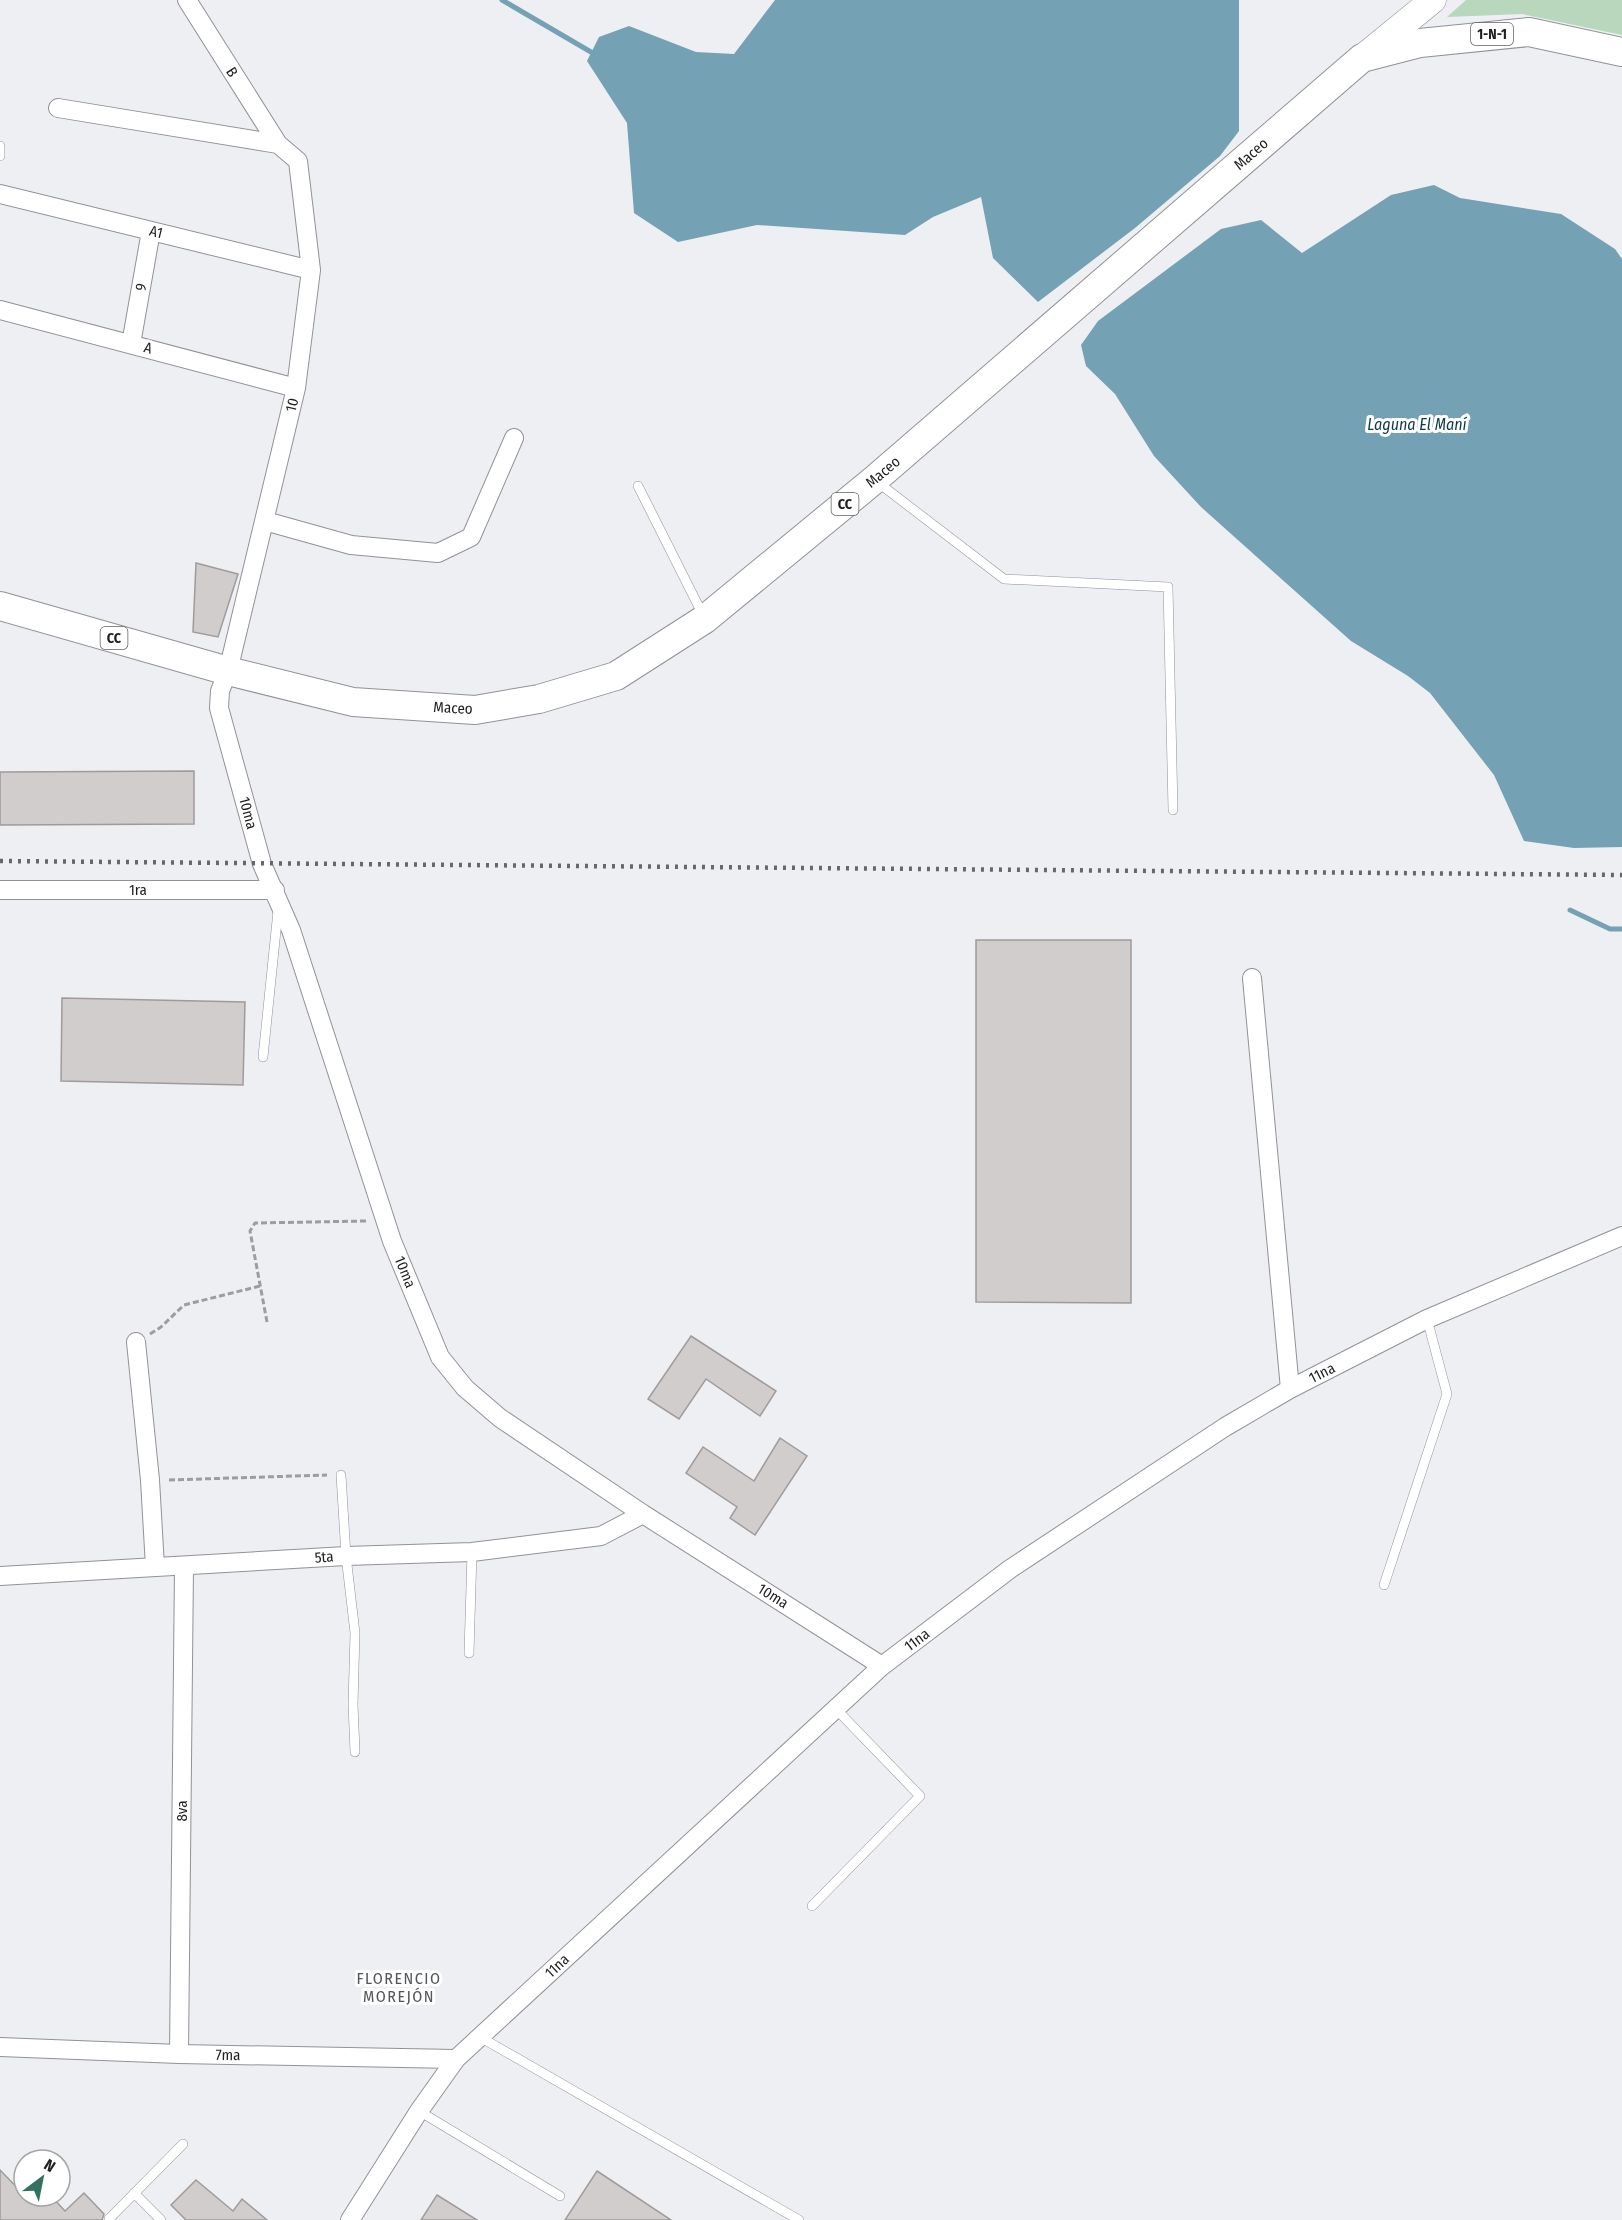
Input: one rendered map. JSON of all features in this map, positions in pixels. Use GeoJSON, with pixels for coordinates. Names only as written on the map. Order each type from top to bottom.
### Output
{"type":"FeatureCollection","features":[{"type":"Feature","properties":{"kind":"main road","name":"CC"},"geometry":{"type":"LineString","coordinates":[[1362,58],[1433,0]]}},
{"type":"Feature","properties":{"kind":"main road","name":"Maceo"},"geometry":{"type":"LineString","coordinates":[[0,606],[228,671],[353,702],[475,710],[539,699],[616,676],[705,619],[874,480],[1362,58],[1420,43],[1529,32],[1622,52]]}},
{"type":"Feature","properties":{"kind":"street","name":"B"},"geometry":{"type":"LineString","coordinates":[[187,0],[278,144]]}},
{"type":"Feature","properties":{"kind":"street"},"geometry":{"type":"LineString","coordinates":[[58,108],[278,144]]}},
{"type":"Feature","properties":{"kind":"street","name":"10"},"geometry":{"type":"LineString","coordinates":[[228,671],[296,388],[311,270],[298,161],[278,144]]}},
{"type":"Feature","properties":{"kind":"street","name":"A1"},"geometry":{"type":"LineString","coordinates":[[0,194],[311,270]]}},
{"type":"Feature","properties":{"kind":"street","name":"9"},"geometry":{"type":"LineString","coordinates":[[131,344],[151,231]]}},
{"type":"Feature","properties":{"kind":"street","name":"A"},"geometry":{"type":"LineString","coordinates":[[0,310],[296,388]]}},
{"type":"Feature","properties":{"kind":"street"},"geometry":{"type":"LineString","coordinates":[[265,521],[351,545],[438,553],[471,537],[514,438]]}},
{"type":"Feature","properties":{"kind":"street","name":"10ma"},"geometry":{"type":"LineString","coordinates":[[228,671],[220,691],[219,708],[262,864],[277,896],[386,1220],[440,1357],[465,1388],[500,1418],[643,1514],[882,1666]]}},
{"type":"Feature","properties":{"kind":"street","name":"1ra"},"geometry":{"type":"LineString","coordinates":[[0,890],[277,896]]}},
{"type":"Feature","properties":{"kind":"street"},"geometry":{"type":"LineString","coordinates":[[1251,978],[1290,1389]]}},
{"type":"Feature","properties":{"kind":"street","name":"11na"},"geometry":{"type":"LineString","coordinates":[[350,2220],[419,2111],[456,2059],[882,1666],[1010,1569],[1225,1427],[1290,1389],[1427,1320],[1622,1236]]}},
{"type":"Feature","properties":{"kind":"street"},"geometry":{"type":"LineString","coordinates":[[136,1342],[150,1480],[155,1567]]}},
{"type":"Feature","properties":{"kind":"street","name":"5ta"},"geometry":{"type":"LineString","coordinates":[[0,1576],[346,1556],[472,1552],[601,1536],[643,1514]]}},
{"type":"Feature","properties":{"kind":"street","name":"8va"},"geometry":{"type":"LineString","coordinates":[[179,2054],[184,1567]]}},
{"type":"Feature","properties":{"kind":"street","name":"7ma"},"geometry":{"type":"LineString","coordinates":[[0,2047],[179,2054],[456,2059]]}},
{"type":"Feature","properties":{"kind":"lane"},"geometry":{"type":"LineString","coordinates":[[0,146],[0,156]]}},
{"type":"Feature","properties":{"kind":"lane"},"geometry":{"type":"LineString","coordinates":[[874,480],[1004,579],[1168,587],[1173,810]]}},
{"type":"Feature","properties":{"kind":"lane"},"geometry":{"type":"LineString","coordinates":[[638,486],[705,619]]}},
{"type":"Feature","properties":{"kind":"lane"},"geometry":{"type":"LineString","coordinates":[[262,1057],[277,896]]}},
{"type":"Feature","properties":{"kind":"lane"},"geometry":{"type":"LineString","coordinates":[[1384,1585],[1447,1394],[1427,1320]]}},
{"type":"Feature","properties":{"kind":"lane"},"geometry":{"type":"LineString","coordinates":[[341,1475],[346,1556],[355,1633],[353,1704],[355,1752]]}},
{"type":"Feature","properties":{"kind":"lane"},"geometry":{"type":"LineString","coordinates":[[469,1653],[472,1552]]}},
{"type":"Feature","properties":{"kind":"lane"},"geometry":{"type":"LineString","coordinates":[[812,1906],[920,1796],[836,1709]]}},
{"type":"Feature","properties":{"kind":"lane"},"geometry":{"type":"LineString","coordinates":[[480,2037],[799,2220]]}},
{"type":"Feature","properties":{"kind":"lane"},"geometry":{"type":"LineString","coordinates":[[419,2111],[560,2196]]}},
{"type":"Feature","properties":{"kind":"lane"},"geometry":{"type":"LineString","coordinates":[[109,2219],[183,2144]]}},
{"type":"Feature","properties":{"kind":"lane"},"geometry":{"type":"LineString","coordinates":[[134,2193],[161,2220]]}},
{"type":"Feature","properties":{"kind":"path"},"geometry":{"type":"LineString","coordinates":[[267,1322],[250,1231],[255,1223],[386,1220]]}},
{"type":"Feature","properties":{"kind":"path"},"geometry":{"type":"LineString","coordinates":[[136,1342],[161,1327],[184,1305],[260,1286]]}},
{"type":"Feature","properties":{"kind":"path"},"geometry":{"type":"LineString","coordinates":[[150,1480],[341,1475]]}},
{"type":"Feature","properties":{"kind":"green space"},"geometry":{"type":"Polygon","coordinates":[[[1466,0],[1622,0],[1622,35],[1522,14],[1447,17],[1466,0]]]}},
{"type":"Feature","properties":{"kind":"water"},"geometry":{"type":"Polygon","coordinates":[[[775,0],[1239,0],[1239,131],[1220,156],[1135,228],[1038,302],[993,258],[981,197],[933,217],[905,235],[757,225],[678,242],[634,213],[627,123],[587,61],[599,37],[629,26],[696,52],[734,54],[775,0]]]}},
{"type":"Feature","properties":{"kind":"water","name":"Laguna El Maní"},"geometry":{"type":"Polygon","coordinates":[[[1434,185],[1460,198],[1561,214],[1615,249],[1622,259],[1622,847],[1574,848],[1524,841],[1494,775],[1430,693],[1408,676],[1351,641],[1201,507],[1154,456],[1115,394],[1086,366],[1081,345],[1098,321],[1221,229],[1261,220],[1302,253],[1391,195],[1434,185]]]}},
{"type":"Feature","properties":{"kind":"building"},"geometry":{"type":"Polygon","coordinates":[[[196,563],[238,574],[218,637],[193,632],[196,563]]]}},
{"type":"Feature","properties":{"kind":"building"},"geometry":{"type":"Polygon","coordinates":[[[194,771],[194,824],[0,825],[0,772],[194,771]]]}},
{"type":"Feature","properties":{"kind":"building"},"geometry":{"type":"Polygon","coordinates":[[[976,940],[1131,940],[1131,1303],[976,1302],[976,940]]]}},
{"type":"Feature","properties":{"kind":"building"},"geometry":{"type":"Polygon","coordinates":[[[62,998],[245,1002],[243,1085],[61,1081],[62,998]]]}},
{"type":"Feature","properties":{"kind":"building"},"geometry":{"type":"Polygon","coordinates":[[[691,1336],[776,1391],[760,1416],[706,1379],[679,1419],[648,1399],[691,1336]]]}},
{"type":"Feature","properties":{"kind":"building"},"geometry":{"type":"Polygon","coordinates":[[[780,1438],[807,1456],[755,1535],[730,1518],[737,1507],[686,1473],[703,1447],[754,1481],[780,1438]]]}},
{"type":"Feature","properties":{"kind":"building"},"geometry":{"type":"Polygon","coordinates":[[[0,2170],[12,2182],[12,2208],[62,2208],[65,2211],[72,2208],[72,2204],[84,2193],[104,2214],[102,2220],[0,2220],[0,2170]]]}},
{"type":"Feature","properties":{"kind":"building"},"geometry":{"type":"Polygon","coordinates":[[[597,2171],[671,2220],[565,2220],[597,2171]]]}},
{"type":"Feature","properties":{"kind":"building"},"geometry":{"type":"Polygon","coordinates":[[[196,2180],[233,2211],[242,2199],[267,2220],[186,2220],[171,2205],[196,2180]]]}},
{"type":"Feature","properties":{"kind":"building"},"geometry":{"type":"Polygon","coordinates":[[[437,2195],[477,2220],[421,2220],[437,2195]]]}},
{"type":"Feature","properties":{"kind":"waterway"},"geometry":{"type":"LineString","coordinates":[[502,0],[591,52]]}},
{"type":"Feature","properties":{"kind":"waterway"},"geometry":{"type":"LineString","coordinates":[[1570,910],[1610,929],[1622,929]]}},
{"type":"Feature","properties":{"kind":"railway"},"geometry":{"type":"LineString","coordinates":[[0,861],[1622,875]]}},
{"type":"Feature","properties":{"kind":"district","name":"FLORENCIO MOREJÓN"},"geometry":{"type":"Point","coordinates":[399,1987]}}]}
